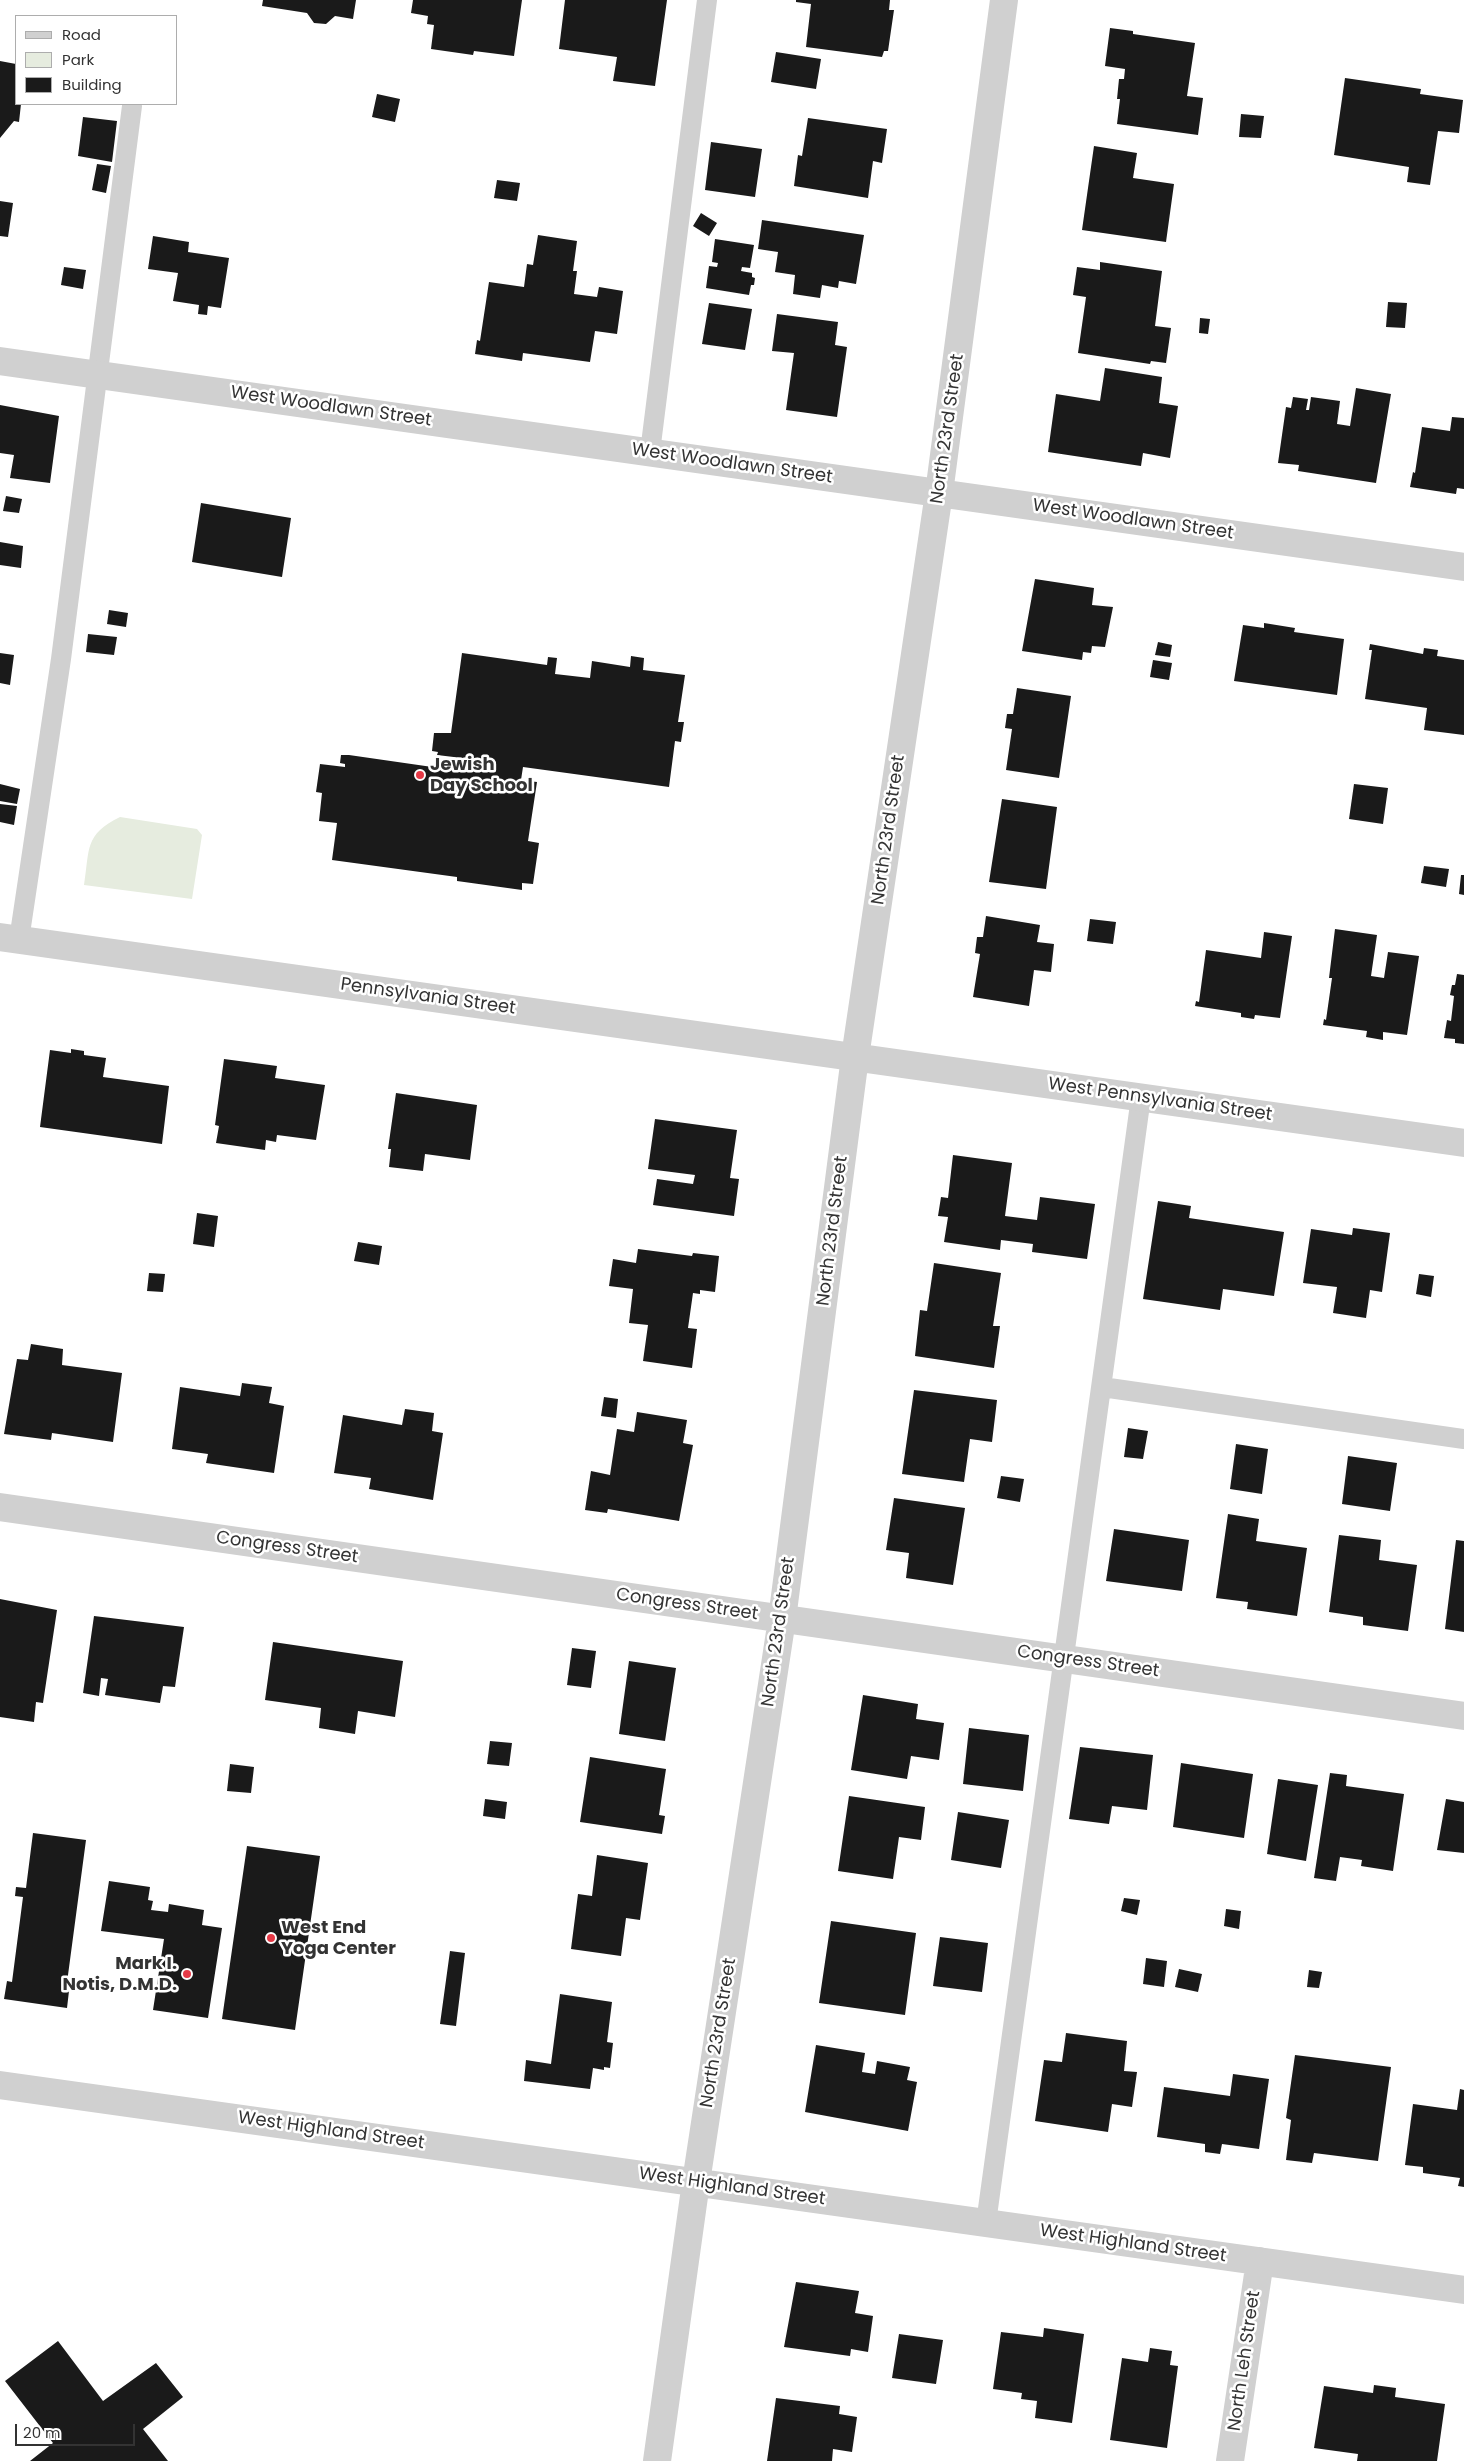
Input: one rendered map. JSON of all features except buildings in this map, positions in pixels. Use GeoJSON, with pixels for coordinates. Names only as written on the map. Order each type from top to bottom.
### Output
{"type":"FeatureCollection","features":[{"type":"Feature","properties":{"kind":"street","name":"North 23rd Street"},"geometry":{"type":"LineString","coordinates":[[657,2461],[696,2182],[782,1619],[855,1057],[939,493],[1004,0]]}},
{"type":"Feature","properties":{"kind":"street","name":"West Woodlawn Street"},"geometry":{"type":"LineString","coordinates":[[0,361],[1464,567]]}},
{"type":"Feature","properties":{"kind":"street","name":"Pennsylvania Street"},"geometry":{"type":"LineString","coordinates":[[10,939],[855,1057]]}},
{"type":"Feature","properties":{"kind":"street","name":"West Pennsylvania Street"},"geometry":{"type":"LineString","coordinates":[[855,1057],[1464,1143]]}},
{"type":"Feature","properties":{"kind":"street","name":"Congress Street"},"geometry":{"type":"LineString","coordinates":[[0,1507],[1464,1716]]}},
{"type":"Feature","properties":{"kind":"street","name":"West Highland Street"},"geometry":{"type":"LineString","coordinates":[[0,2085],[1464,2290]]}},
{"type":"Feature","properties":{"kind":"street","name":"North Leh Street"},"geometry":{"type":"LineString","coordinates":[[1230,2461],[1260,2261]]}},
{"type":"Feature","properties":{"kind":"lane"},"geometry":{"type":"LineString","coordinates":[[650,452],[707,0]]}},
{"type":"Feature","properties":{"kind":"lane"},"geometry":{"type":"LineString","coordinates":[[10,939],[62,649],[132,106]]}},
{"type":"Feature","properties":{"kind":"lane"},"geometry":{"type":"LineString","coordinates":[[986,2223],[1141,1097]]}},
{"type":"Feature","properties":{"kind":"lane"},"geometry":{"type":"LineString","coordinates":[[1102,1387],[1464,1439]]}},
{"type":"Feature","properties":{"kind":"green space"},"geometry":{"type":"Polygon","coordinates":[[[120,817],[197,829],[202,835],[192,899],[84,885],[89,852],[94,837],[100,830],[120,817]]]}},
{"type":"Feature","properties":{"kind":"place","name":"Jewish Day School"},"geometry":{"type":"Point","coordinates":[420,775]}},
{"type":"Feature","properties":{"kind":"place","name":"West End Yoga Center"},"geometry":{"type":"Point","coordinates":[271,1938]}},
{"type":"Feature","properties":{"kind":"place","name":"Mark I. Notis, D.M.D."},"geometry":{"type":"Point","coordinates":[187,1974]}}]}
